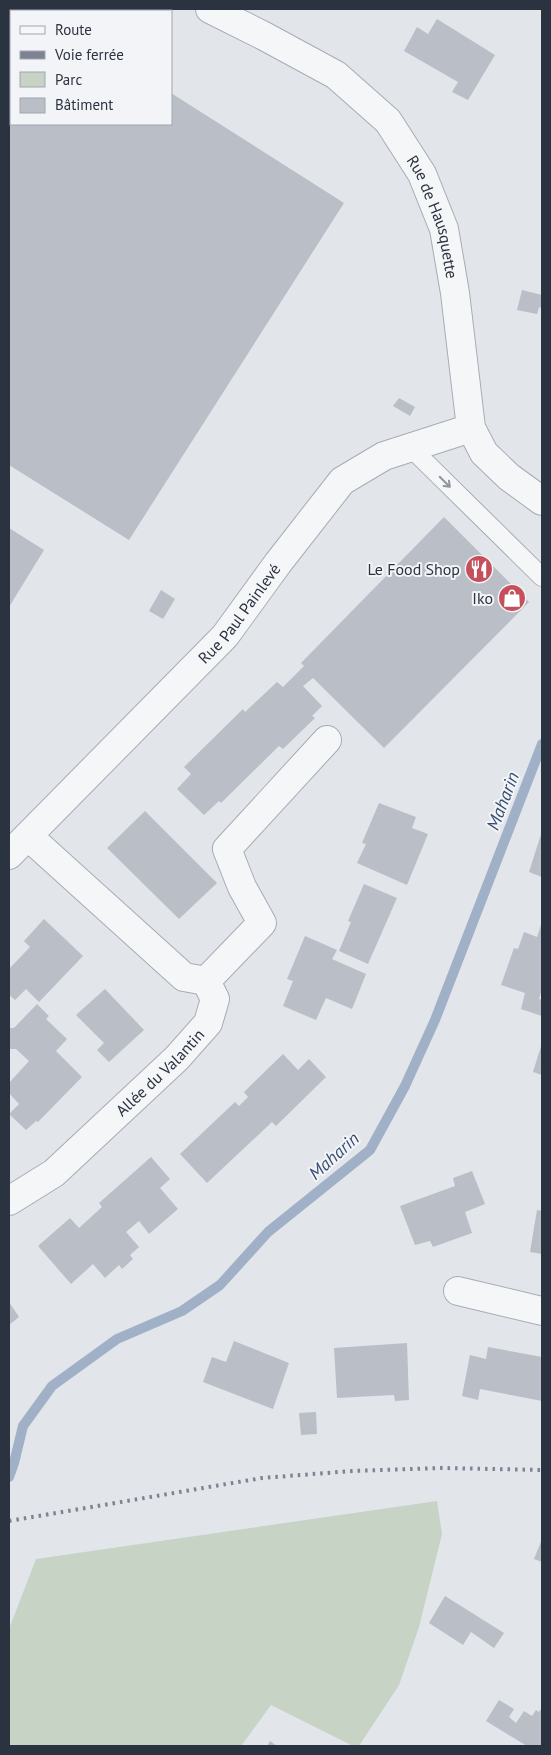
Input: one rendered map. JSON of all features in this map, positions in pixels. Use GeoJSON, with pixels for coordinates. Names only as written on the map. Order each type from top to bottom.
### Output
{"type":"FeatureCollection","features":[{"type":"Feature","properties":{"kind":"street","name":"Rue de Hausquette"},"geometry":{"type":"LineString","coordinates":[[210,9],[336,75],[388,121],[422,174],[444,229],[455,293],[471,428],[484,453],[509,477],[542,501]]}},
{"type":"Feature","properties":{"kind":"street","name":"Rue Paul Painlevé"},"geometry":{"type":"LineString","coordinates":[[9,855],[225,636],[278,563],[342,481],[384,456],[471,428]]}},
{"type":"Feature","properties":{"kind":"street"},"geometry":{"type":"LineString","coordinates":[[28,836],[184,977],[206,981],[262,923],[242,887],[227,849],[326,740]]}},
{"type":"Feature","properties":{"kind":"street","name":"Allée du Valantin"},"geometry":{"type":"LineString","coordinates":[[9,1201],[54,1173],[177,1058],[208,1023],[215,999],[206,981]]}},
{"type":"Feature","properties":{"kind":"street"},"geometry":{"type":"LineString","coordinates":[[458,1291],[542,1311]]}},
{"type":"Feature","properties":{"kind":"lane"},"geometry":{"type":"LineString","coordinates":[[410,447],[542,577]]}},
{"type":"Feature","properties":{"kind":"green space"},"geometry":{"type":"Polygon","coordinates":[[[437,1501],[442,1534],[419,1627],[399,1685],[359,1746],[353,1746],[271,1705],[241,1746],[9,1746],[9,1629],[36,1559],[437,1501]]]}},
{"type":"Feature","properties":{"kind":"building"},"geometry":{"type":"Polygon","coordinates":[[[9,9],[39,9],[41,10],[10,10],[10,125],[172,125],[172,94],[344,203],[129,540],[9,465],[9,9]]]}},
{"type":"Feature","properties":{"kind":"building"},"geometry":{"type":"Polygon","coordinates":[[[437,19],[495,55],[468,100],[452,92],[458,82],[404,51],[417,27],[428,34],[437,19]]]}},
{"type":"Feature","properties":{"kind":"building"},"geometry":{"type":"Polygon","coordinates":[[[522,290],[542,295],[542,308],[539,307],[537,314],[517,310],[522,290]]]}},
{"type":"Feature","properties":{"kind":"building"},"geometry":{"type":"Polygon","coordinates":[[[399,398],[415,407],[410,416],[393,406],[399,398]]]}},
{"type":"Feature","properties":{"kind":"building"},"geometry":{"type":"Polygon","coordinates":[[[444,517],[529,602],[384,748],[313,678],[303,686],[322,706],[312,716],[315,718],[283,749],[279,746],[221,803],[219,801],[204,815],[177,789],[191,774],[184,767],[243,709],[245,712],[277,682],[283,687],[304,666],[301,663],[444,517]]]}},
{"type":"Feature","properties":{"kind":"building"},"geometry":{"type":"Polygon","coordinates":[[[9,528],[44,550],[9,607],[9,528]]]}},
{"type":"Feature","properties":{"kind":"building"},"geometry":{"type":"Polygon","coordinates":[[[161,590],[175,599],[163,619],[149,611],[161,590]]]}},
{"type":"Feature","properties":{"kind":"building"},"geometry":{"type":"Polygon","coordinates":[[[379,803],[416,817],[412,828],[428,834],[407,885],[357,863],[366,844],[362,843],[379,803]]]}},
{"type":"Feature","properties":{"kind":"building"},"geometry":{"type":"Polygon","coordinates":[[[145,811],[217,883],[179,919],[107,848],[145,811]]]}},
{"type":"Feature","properties":{"kind":"building"},"geometry":{"type":"Polygon","coordinates":[[[542,831],[542,877],[529,872],[542,831]]]}},
{"type":"Feature","properties":{"kind":"building"},"geometry":{"type":"Polygon","coordinates":[[[364,884],[397,898],[368,964],[339,951],[351,922],[348,921],[364,884]]]}},
{"type":"Feature","properties":{"kind":"building"},"geometry":{"type":"Polygon","coordinates":[[[44,919],[83,956],[39,1002],[26,989],[15,1000],[9,995],[9,969],[30,947],[24,941],[44,919]]]}},
{"type":"Feature","properties":{"kind":"building"},"geometry":{"type":"Polygon","coordinates":[[[542,922],[542,989],[539,999],[542,1000],[542,1016],[521,1009],[525,993],[501,985],[514,948],[518,949],[524,932],[537,937],[542,922]]]}},
{"type":"Feature","properties":{"kind":"building"},"geometry":{"type":"Polygon","coordinates":[[[305,936],[337,950],[332,959],[366,974],[352,1009],[326,998],[316,1020],[283,1006],[293,981],[287,979],[305,936]]]}},
{"type":"Feature","properties":{"kind":"building"},"geometry":{"type":"Polygon","coordinates":[[[105,989],[144,1030],[109,1062],[97,1050],[104,1043],[76,1015],[105,989]]]}},
{"type":"Feature","properties":{"kind":"building"},"geometry":{"type":"Polygon","coordinates":[[[37,1004],[49,1016],[46,1019],[67,1039],[56,1051],[82,1077],[38,1122],[36,1121],[26,1130],[9,1114],[19,1104],[9,1093],[9,1083],[29,1061],[16,1049],[9,1049],[9,1028],[14,1028],[37,1004]]]}},
{"type":"Feature","properties":{"kind":"building"},"geometry":{"type":"Polygon","coordinates":[[[542,1043],[542,1075],[533,1072],[542,1043]]]}},
{"type":"Feature","properties":{"kind":"building"},"geometry":{"type":"Polygon","coordinates":[[[283,1054],[298,1070],[309,1059],[326,1077],[276,1126],[272,1122],[207,1183],[180,1154],[235,1102],[239,1106],[248,1097],[244,1092],[283,1054]]]}},
{"type":"Feature","properties":{"kind":"building"},"geometry":{"type":"Polygon","coordinates":[[[151,1157],[170,1179],[160,1188],[178,1209],[149,1234],[139,1221],[126,1232],[139,1247],[130,1255],[133,1259],[122,1269],[119,1265],[105,1278],[93,1264],[71,1284],[38,1246],[70,1218],[79,1228],[102,1207],[99,1203],[151,1157]]]}},
{"type":"Feature","properties":{"kind":"building"},"geometry":{"type":"Polygon","coordinates":[[[472,1171],[485,1204],[465,1212],[472,1233],[433,1247],[430,1241],[415,1245],[400,1206],[455,1186],[453,1178],[472,1171]]]}},
{"type":"Feature","properties":{"kind":"building"},"geometry":{"type":"Polygon","coordinates":[[[537,1210],[542,1211],[542,1254],[530,1252],[537,1210]]]}},
{"type":"Feature","properties":{"kind":"building"},"geometry":{"type":"Polygon","coordinates":[[[9,1302],[19,1317],[9,1325],[9,1302]]]}},
{"type":"Feature","properties":{"kind":"building"},"geometry":{"type":"Polygon","coordinates":[[[234,1341],[289,1363],[273,1409],[203,1382],[212,1357],[226,1362],[234,1341]]]}},
{"type":"Feature","properties":{"kind":"building"},"geometry":{"type":"Polygon","coordinates":[[[407,1343],[409,1400],[395,1401],[394,1395],[337,1398],[334,1348],[407,1343]]]}},
{"type":"Feature","properties":{"kind":"building"},"geometry":{"type":"Polygon","coordinates":[[[488,1347],[542,1357],[542,1401],[480,1389],[478,1400],[462,1396],[470,1355],[486,1359],[488,1347]]]}},
{"type":"Feature","properties":{"kind":"building"},"geometry":{"type":"Polygon","coordinates":[[[316,1412],[317,1434],[301,1435],[299,1413],[316,1412]]]}},
{"type":"Feature","properties":{"kind":"building"},"geometry":{"type":"Polygon","coordinates":[[[542,1539],[542,1562],[534,1559],[542,1539]]]}},
{"type":"Feature","properties":{"kind":"building"},"geometry":{"type":"Polygon","coordinates":[[[445,1596],[504,1633],[494,1648],[471,1632],[463,1645],[429,1623],[445,1596]]]}},
{"type":"Feature","properties":{"kind":"building"},"geometry":{"type":"Polygon","coordinates":[[[499,1700],[514,1709],[509,1717],[516,1723],[524,1711],[532,1716],[536,1710],[539,1712],[542,1710],[542,1746],[527,1746],[486,1721],[499,1700]]]}},
{"type":"Feature","properties":{"kind":"building"},"geometry":{"type":"Polygon","coordinates":[[[270,1741],[277,1746],[267,1746],[270,1741]]]}},
{"type":"Feature","properties":{"kind":"waterway","name":"Maharin"},"geometry":{"type":"LineString","coordinates":[[9,1477],[23,1426],[52,1386],[117,1339],[182,1311],[220,1285],[268,1232],[370,1150],[405,1086],[435,1020],[542,744]]}},
{"type":"Feature","properties":{"kind":"railway"},"geometry":{"type":"LineString","coordinates":[[9,1521],[262,1478],[352,1471],[442,1468],[542,1470]]}},
{"type":"Feature","properties":{"kind":"place","name":"Le Food Shop"},"geometry":{"type":"Point","coordinates":[479,569]}},
{"type":"Feature","properties":{"kind":"place","name":"Iko"},"geometry":{"type":"Point","coordinates":[512,598]}}]}
